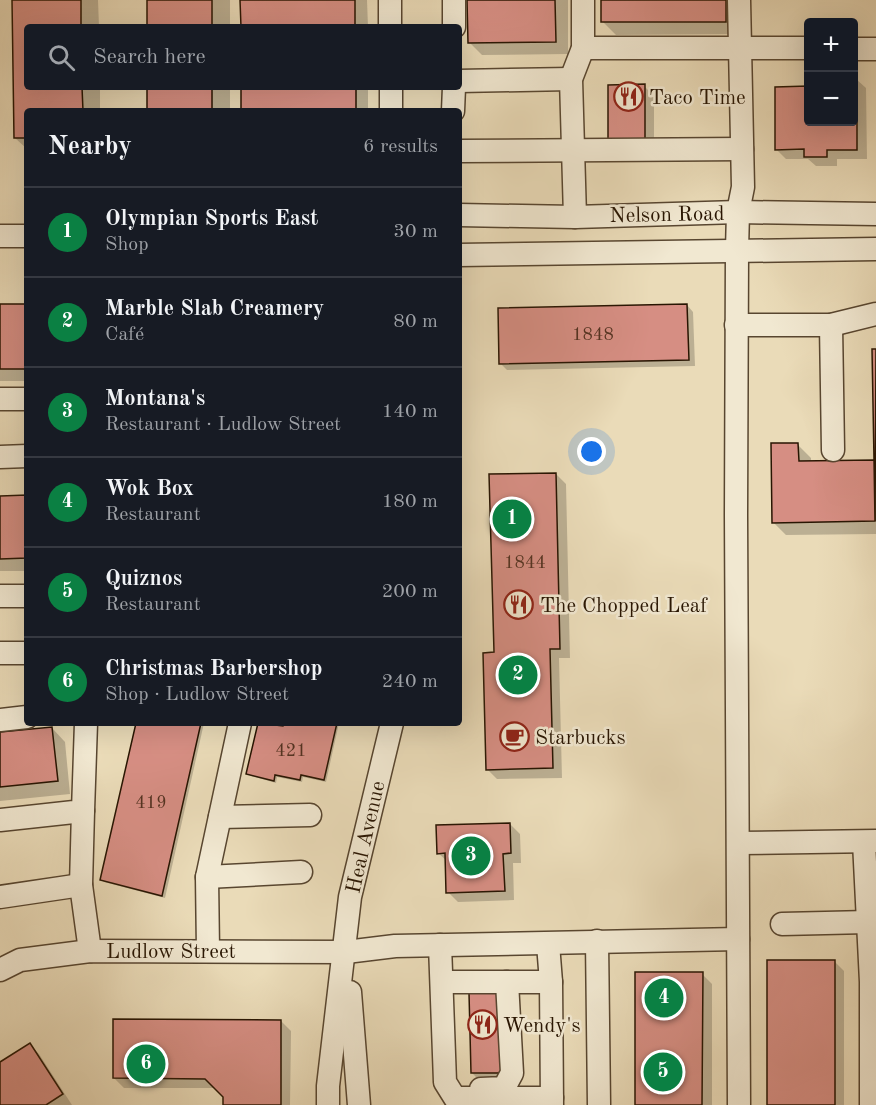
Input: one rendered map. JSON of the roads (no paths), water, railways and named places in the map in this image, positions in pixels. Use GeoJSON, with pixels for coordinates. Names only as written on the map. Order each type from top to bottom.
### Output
{"type":"FeatureCollection","features":[{"type":"Feature","properties":{"kind":"street"},"geometry":{"type":"LineString","coordinates":[[390,0],[390,24]]}},
{"type":"Feature","properties":{"kind":"street"},"geometry":{"type":"LineString","coordinates":[[454,0],[454,24]]}},
{"type":"Feature","properties":{"kind":"street"},"geometry":{"type":"LineString","coordinates":[[575,217],[571,79],[582,48],[583,0]]}},
{"type":"Feature","properties":{"kind":"street"},"geometry":{"type":"LineString","coordinates":[[739,0],[742,149],[742,188],[736,250],[739,1105]]}},
{"type":"Feature","properties":{"kind":"street"},"geometry":{"type":"LineString","coordinates":[[582,48],[804,48]]}},
{"type":"Feature","properties":{"kind":"street"},"geometry":{"type":"LineString","coordinates":[[858,49],[876,49]]}},
{"type":"Feature","properties":{"kind":"street"},"geometry":{"type":"LineString","coordinates":[[462,81],[571,79]]}},
{"type":"Feature","properties":{"kind":"street"},"geometry":{"type":"LineString","coordinates":[[391,90],[391,108]]}},
{"type":"Feature","properties":{"kind":"street"},"geometry":{"type":"LineString","coordinates":[[453,108],[454,90]]}},
{"type":"Feature","properties":{"kind":"street"},"geometry":{"type":"LineString","coordinates":[[462,151],[742,149]]}},
{"type":"Feature","properties":{"kind":"street","name":"Nelson Road"},"geometry":{"type":"LineString","coordinates":[[462,215],[575,217],[738,213],[876,214]]}},
{"type":"Feature","properties":{"kind":"street"},"geometry":{"type":"LineString","coordinates":[[0,236],[24,236]]}},
{"type":"Feature","properties":{"kind":"street","name":"Nelson Road"},"geometry":{"type":"LineString","coordinates":[[462,255],[876,249]]}},
{"type":"Feature","properties":{"kind":"street"},"geometry":{"type":"LineString","coordinates":[[736,325],[831,325],[876,314]]}},
{"type":"Feature","properties":{"kind":"street"},"geometry":{"type":"LineString","coordinates":[[831,325],[833,450]]}},
{"type":"Feature","properties":{"kind":"street"},"geometry":{"type":"LineString","coordinates":[[0,399],[24,399]]}},
{"type":"Feature","properties":{"kind":"street"},"geometry":{"type":"LineString","coordinates":[[0,457],[24,456]]}},
{"type":"Feature","properties":{"kind":"street"},"geometry":{"type":"LineString","coordinates":[[0,597],[24,596]]}},
{"type":"Feature","properties":{"kind":"street"},"geometry":{"type":"LineString","coordinates":[[0,653],[24,653]]}},
{"type":"Feature","properties":{"kind":"street"},"geometry":{"type":"LineString","coordinates":[[0,720],[24,717]]}},
{"type":"Feature","properties":{"kind":"street"},"geometry":{"type":"LineString","coordinates":[[86,726],[81,885],[90,951]]}},
{"type":"Feature","properties":{"kind":"street"},"geometry":{"type":"LineString","coordinates":[[208,951],[207,877],[239,726]]}},
{"type":"Feature","properties":{"kind":"street","name":"Heal Avenue"},"geometry":{"type":"LineString","coordinates":[[328,1105],[351,897],[391,726]]}},
{"type":"Feature","properties":{"kind":"street"},"geometry":{"type":"LineString","coordinates":[[0,820],[83,811]]}},
{"type":"Feature","properties":{"kind":"street"},"geometry":{"type":"LineString","coordinates":[[220,817],[310,815]]}},
{"type":"Feature","properties":{"kind":"street"},"geometry":{"type":"LineString","coordinates":[[739,843],[870,842],[868,922],[872,1105]]}},
{"type":"Feature","properties":{"kind":"street"},"geometry":{"type":"LineString","coordinates":[[207,877],[301,872]]}},
{"type":"Feature","properties":{"kind":"street"},"geometry":{"type":"LineString","coordinates":[[0,897],[81,885]]}},
{"type":"Feature","properties":{"kind":"street"},"geometry":{"type":"LineString","coordinates":[[782,924],[868,922]]}},
{"type":"Feature","properties":{"kind":"street","name":"Ludlow Street"},"geometry":{"type":"LineString","coordinates":[[1,968],[20,960],[90,951],[346,952],[395,946],[738,939]]}},
{"type":"Feature","properties":{"kind":"street"},"geometry":{"type":"LineString","coordinates":[[597,942],[599,1105]]}},
{"type":"Feature","properties":{"kind":"street"},"geometry":{"type":"LineString","coordinates":[[440,945],[445,1082],[455,1098],[552,1101],[551,982],[548,944]]}},
{"type":"Feature","properties":{"kind":"street","name":"Heal Avenue"},"geometry":{"type":"LineString","coordinates":[[346,952],[359,1105]]}},
{"type":"Feature","properties":{"kind":"street"},"geometry":{"type":"LineString","coordinates":[[442,990],[507,982],[551,982]]}},
{"type":"Feature","properties":{"kind":"street"},"geometry":{"type":"LineString","coordinates":[[442,990],[455,1012],[456,1080],[465,1089],[504,1088],[512,1073],[507,982]]}},
{"type":"Feature","properties":{"kind":"place","name":"Taco Time"},"geometry":{"type":"Point","coordinates":[628,97]}},
{"type":"Feature","properties":{"kind":"place","name":"Olympian Sports East"},"geometry":{"type":"Point","coordinates":[512,519]}},
{"type":"Feature","properties":{"kind":"place","name":"The Chopped Leaf"},"geometry":{"type":"Point","coordinates":[519,605]}},
{"type":"Feature","properties":{"kind":"place","name":"Marble Slab Creamery"},"geometry":{"type":"Point","coordinates":[518,675]}},
{"type":"Feature","properties":{"kind":"place","name":"Starbucks"},"geometry":{"type":"Point","coordinates":[514,737]}},
{"type":"Feature","properties":{"kind":"place","name":"Montana's"},"geometry":{"type":"Point","coordinates":[471,856]}},
{"type":"Feature","properties":{"kind":"place","name":"Wok Box"},"geometry":{"type":"Point","coordinates":[664,998]}},
{"type":"Feature","properties":{"kind":"place","name":"Wendy's"},"geometry":{"type":"Point","coordinates":[482,1025]}},
{"type":"Feature","properties":{"kind":"place","name":"Christmas Barbershop"},"geometry":{"type":"Point","coordinates":[146,1064]}},
{"type":"Feature","properties":{"kind":"place","name":"Quiznos"},"geometry":{"type":"Point","coordinates":[663,1072]}}]}
